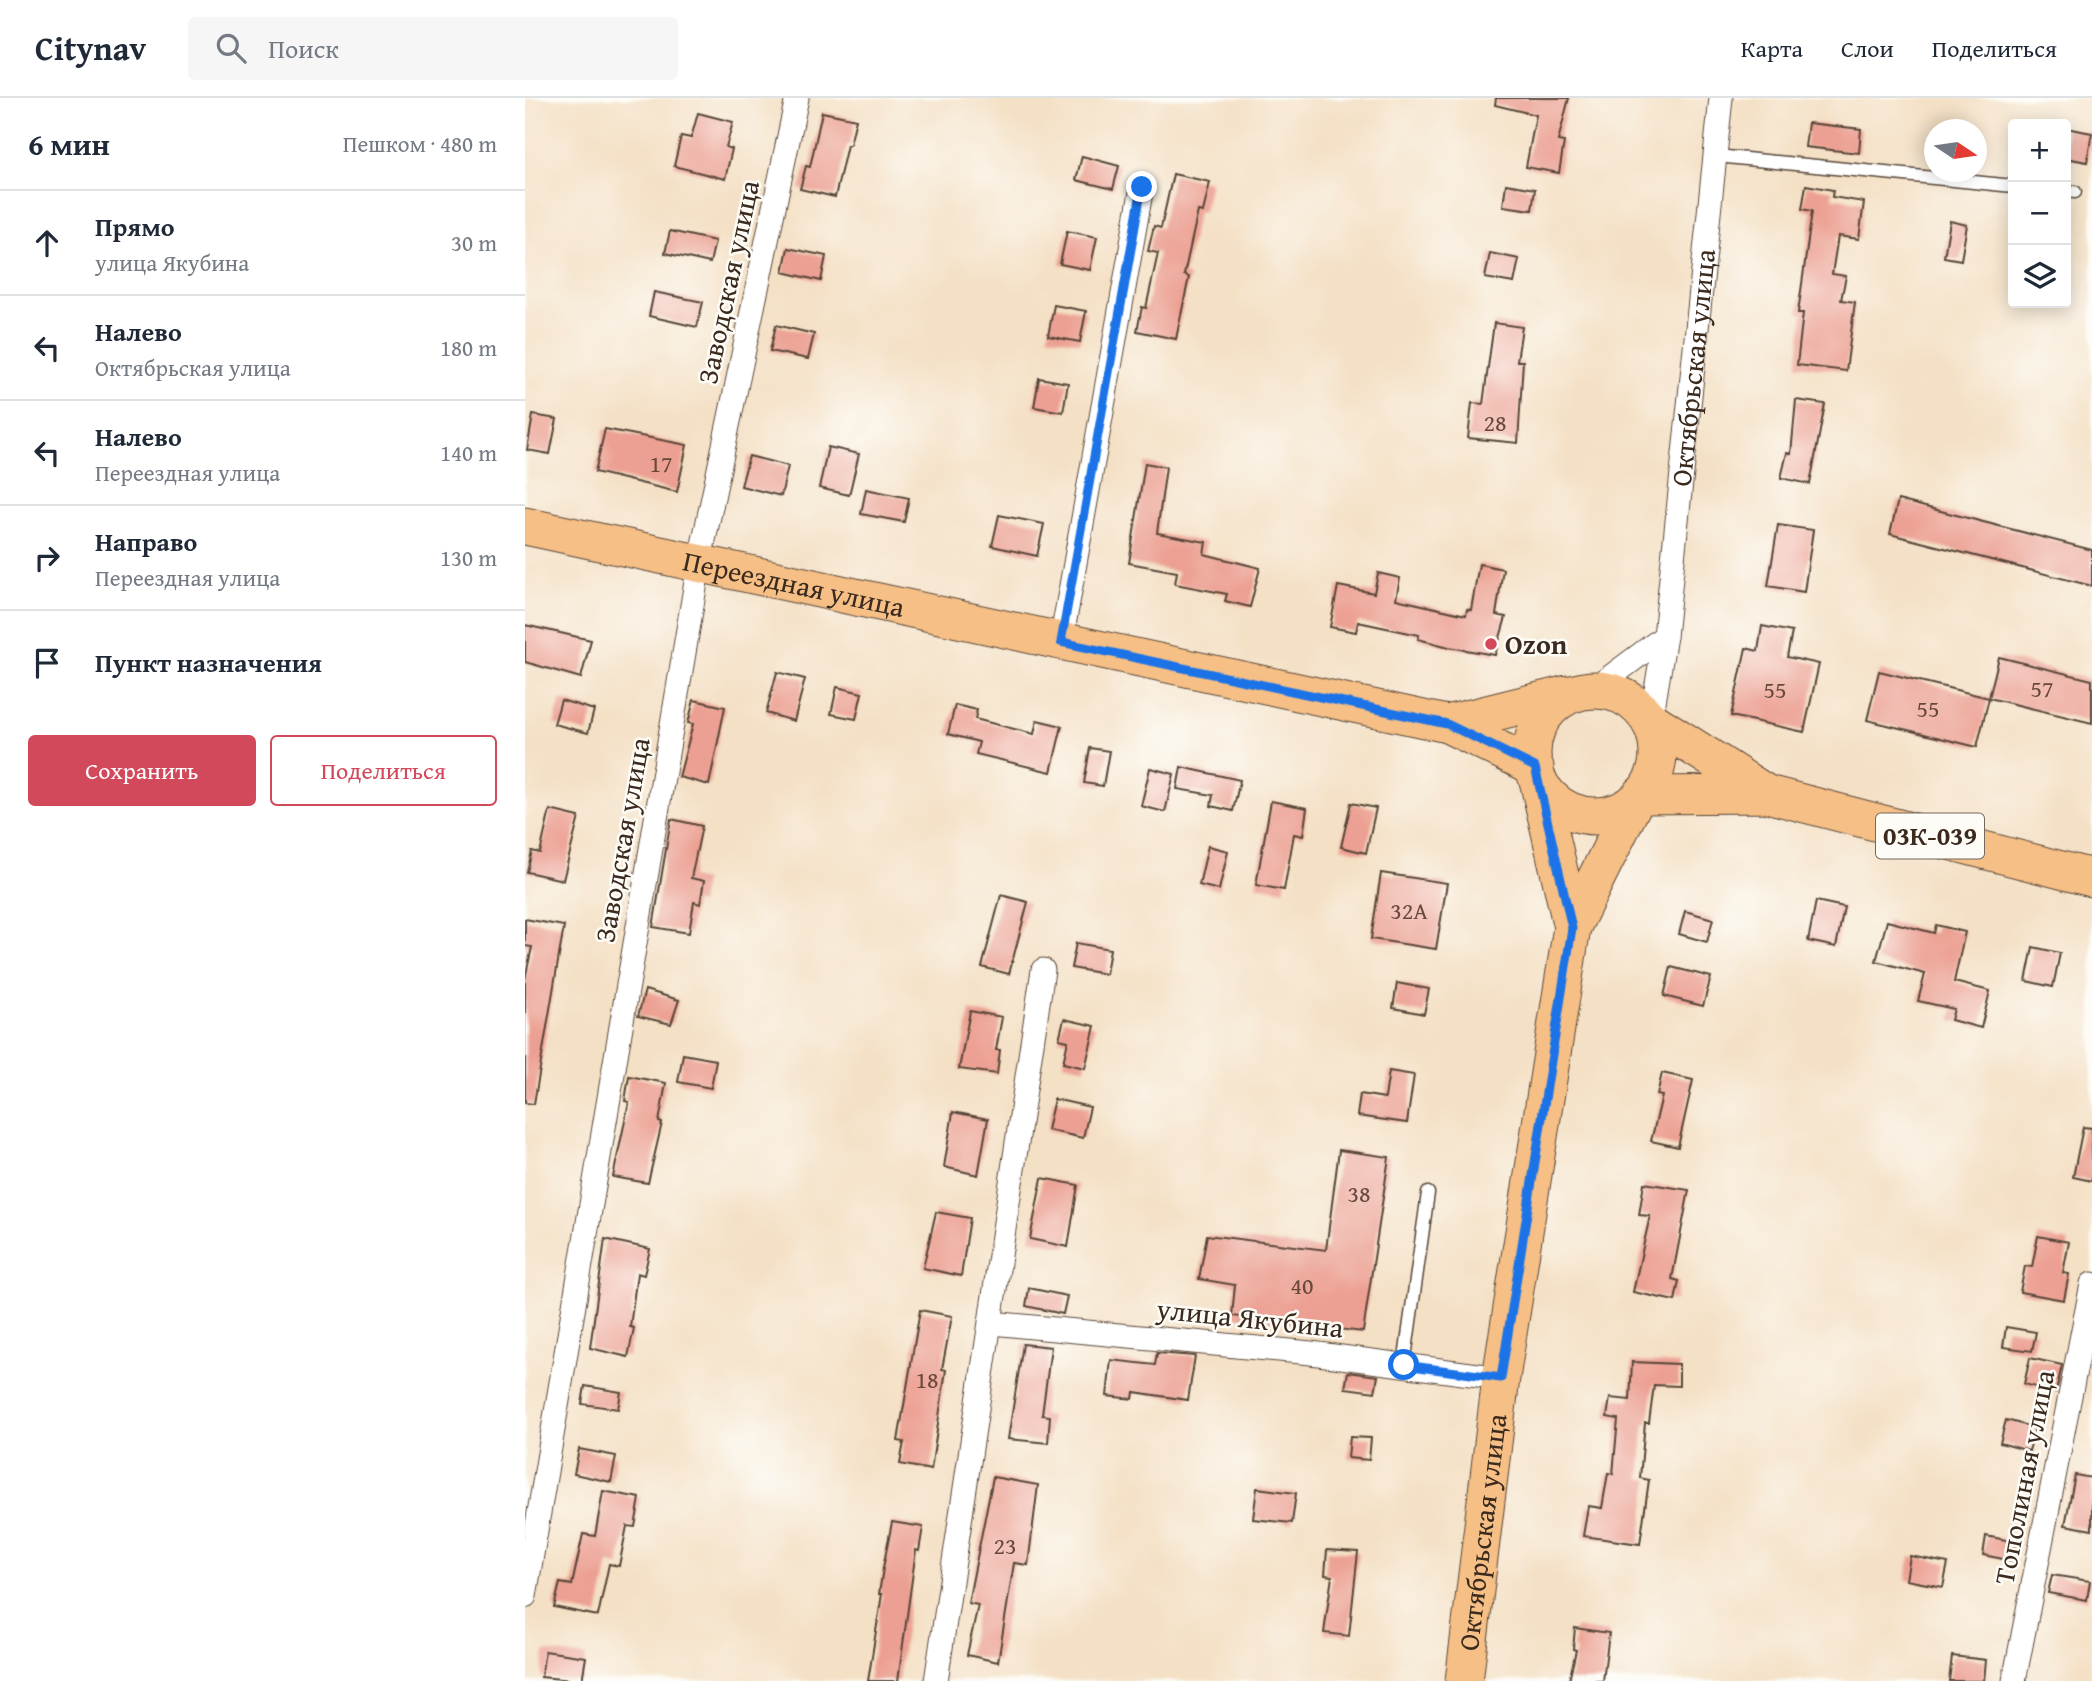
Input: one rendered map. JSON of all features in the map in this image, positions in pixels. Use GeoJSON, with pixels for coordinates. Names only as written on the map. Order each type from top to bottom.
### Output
{"type":"FeatureCollection","features":[{"type":"Feature","properties":{"kind":"main road","name":"Переездная улица"},"geometry":{"type":"LineString","coordinates":[[525,526],[1447,724],[1536,773]]}},
{"type":"Feature","properties":{"kind":"main road","name":"Переездная улица"},"geometry":{"type":"LineString","coordinates":[[1447,724],[1584,691]]}},
{"type":"Feature","properties":{"kind":"main road"},"geometry":{"type":"LineString","coordinates":[[1650,720],[1659,750],[1653,781],[1637,800],[1607,816],[1579,814],[1554,802],[1536,773],[1532,754],[1537,729],[1551,707],[1584,691],[1616,692],[1636,704],[1650,720],[1767,794]]}},
{"type":"Feature","properties":{"kind":"main road","name":"Октябрьская улица"},"geometry":{"type":"LineString","coordinates":[[1536,773],[1572,928]]}},
{"type":"Feature","properties":{"kind":"main road","name":"03К-039"},"geometry":{"type":"LineString","coordinates":[[1637,800],[1767,794],[2091,873]]}},
{"type":"Feature","properties":{"kind":"main road","name":"Октябрьская улица"},"geometry":{"type":"LineString","coordinates":[[1464,1681],[1501,1378],[1572,928],[1637,800]]}},
{"type":"Feature","properties":{"kind":"street","name":"Заводская улица"},"geometry":{"type":"LineString","coordinates":[[525,1596],[699,564],[797,98]]}},
{"type":"Feature","properties":{"kind":"street","name":"Октябрьская улица"},"geometry":{"type":"LineString","coordinates":[[1650,720],[1665,636],[1721,98]]}},
{"type":"Feature","properties":{"kind":"street"},"geometry":{"type":"LineString","coordinates":[[1061,642],[1142,187]]}},
{"type":"Feature","properties":{"kind":"street"},"geometry":{"type":"LineString","coordinates":[[1584,691],[1665,636]]}},
{"type":"Feature","properties":{"kind":"street"},"geometry":{"type":"LineString","coordinates":[[936,1681],[1043,970]]}},
{"type":"Feature","properties":{"kind":"street","name":"Тополиная улица"},"geometry":{"type":"LineString","coordinates":[[2014,1681],[2092,1284]]}},
{"type":"Feature","properties":{"kind":"street","name":"улица Якубина"},"geometry":{"type":"LineString","coordinates":[[991,1323],[1404,1365],[1501,1378]]}},
{"type":"Feature","properties":{"kind":"lane"},"geometry":{"type":"LineString","coordinates":[[1717,156],[2008,185]]}},
{"type":"Feature","properties":{"kind":"lane"},"geometry":{"type":"LineString","coordinates":[[1404,1365],[1428,1193]]}},
{"type":"Feature","properties":{"kind":"building"},"geometry":{"type":"Polygon","coordinates":[[[1496,98],[1569,98],[1558,141],[1564,142],[1559,173],[1526,167],[1536,115],[1495,105],[1496,98]]]}},
{"type":"Feature","properties":{"kind":"building"},"geometry":{"type":"Polygon","coordinates":[[[822,112],[856,119],[835,197],[800,189],[806,166],[810,167],[822,112]]]}},
{"type":"Feature","properties":{"kind":"building"},"geometry":{"type":"Polygon","coordinates":[[[698,113],[733,122],[726,147],[732,149],[725,179],[674,166],[681,136],[691,138],[698,113]]]}},
{"type":"Feature","properties":{"kind":"building"},"geometry":{"type":"Polygon","coordinates":[[[1808,123],[1861,129],[1859,153],[1805,147],[1808,123]]]}},
{"type":"Feature","properties":{"kind":"building"},"geometry":{"type":"Polygon","coordinates":[[[2071,129],[2092,133],[2087,162],[2071,159],[2071,129]]]}},
{"type":"Feature","properties":{"kind":"building"},"geometry":{"type":"Polygon","coordinates":[[[1082,156],[1119,166],[1113,189],[1076,180],[1082,156]]]}},
{"type":"Feature","properties":{"kind":"building"},"geometry":{"type":"Polygon","coordinates":[[[1173,174],[1210,182],[1203,212],[1198,211],[1184,275],[1189,277],[1176,339],[1137,331],[1142,307],[1146,308],[1158,253],[1148,251],[1154,226],[1161,228],[1173,174]]]}},
{"type":"Feature","properties":{"kind":"building"},"geometry":{"type":"Polygon","coordinates":[[[1506,184],[1535,189],[1532,210],[1503,206],[1506,184]]]}},
{"type":"Feature","properties":{"kind":"building"},"geometry":{"type":"Polygon","coordinates":[[[1806,185],[1833,190],[1832,197],[1864,202],[1859,239],[1838,236],[1832,274],[1846,276],[1841,300],[1855,302],[1846,371],[1797,365],[1803,313],[1798,313],[1812,211],[1802,209],[1806,185]]]}},
{"type":"Feature","properties":{"kind":"building"},"geometry":{"type":"Polygon","coordinates":[[[1950,221],[1967,225],[1961,260],[1944,257],[1950,221]]]}},
{"type":"Feature","properties":{"kind":"building"},"geometry":{"type":"Polygon","coordinates":[[[670,231],[715,241],[710,263],[665,253],[670,231]]]}},
{"type":"Feature","properties":{"kind":"building"},"geometry":{"type":"Polygon","coordinates":[[[1067,231],[1097,237],[1090,270],[1060,264],[1067,231]]]}},
{"type":"Feature","properties":{"kind":"building"},"geometry":{"type":"Polygon","coordinates":[[[788,248],[826,256],[821,281],[783,272],[788,248]]]}},
{"type":"Feature","properties":{"kind":"building"},"geometry":{"type":"Polygon","coordinates":[[[1490,253],[1519,259],[1514,283],[1485,278],[1490,253]]]}},
{"type":"Feature","properties":{"kind":"building"},"geometry":{"type":"Polygon","coordinates":[[[654,292],[703,302],[697,327],[649,316],[654,292]]]}},
{"type":"Feature","properties":{"kind":"building"},"geometry":{"type":"Polygon","coordinates":[[[1054,305],[1086,311],[1080,342],[1048,336],[1054,305]]]}},
{"type":"Feature","properties":{"kind":"building"},"geometry":{"type":"Polygon","coordinates":[[[1494,323],[1522,327],[1517,361],[1523,361],[1518,443],[1468,438],[1472,403],[1483,404],[1494,323]]]}},
{"type":"Feature","properties":{"kind":"building"},"geometry":{"type":"Polygon","coordinates":[[[776,325],[814,334],[808,359],[770,351],[776,325]]]}},
{"type":"Feature","properties":{"kind":"building"},"geometry":{"type":"Polygon","coordinates":[[[1039,378],[1068,383],[1063,412],[1034,407],[1039,378]]]}},
{"type":"Feature","properties":{"kind":"building"},"geometry":{"type":"Polygon","coordinates":[[[1796,400],[1825,404],[1810,484],[1781,478],[1787,453],[1791,454],[1796,400]]]}},
{"type":"Feature","properties":{"kind":"building"},"geometry":{"type":"Polygon","coordinates":[[[533,415],[557,419],[550,454],[527,450],[533,415]]]}},
{"type":"Feature","properties":{"kind":"building"},"geometry":{"type":"Polygon","coordinates":[[[605,429],[687,445],[677,492],[595,472],[605,429]]]}},
{"type":"Feature","properties":{"kind":"building"},"geometry":{"type":"Polygon","coordinates":[[[828,447],[859,454],[849,495],[819,488],[828,447]]]}},
{"type":"Feature","properties":{"kind":"building"},"geometry":{"type":"Polygon","coordinates":[[[749,456],[788,466],[781,496],[741,486],[749,456]]]}},
{"type":"Feature","properties":{"kind":"building"},"geometry":{"type":"Polygon","coordinates":[[[1145,463],[1166,467],[1157,533],[1206,542],[1204,554],[1260,568],[1250,607],[1225,601],[1227,594],[1175,584],[1177,572],[1129,563],[1145,463]]]}},
{"type":"Feature","properties":{"kind":"building"},"geometry":{"type":"Polygon","coordinates":[[[866,489],[909,498],[904,522],[861,514],[866,489]]]}},
{"type":"Feature","properties":{"kind":"building"},"geometry":{"type":"Polygon","coordinates":[[[1898,500],[2092,550],[2092,586],[1890,534],[1898,500]]]}},
{"type":"Feature","properties":{"kind":"building"},"geometry":{"type":"Polygon","coordinates":[[[999,515],[1044,524],[1037,556],[992,546],[999,515]]]}},
{"type":"Feature","properties":{"kind":"building"},"geometry":{"type":"Polygon","coordinates":[[[1778,525],[1813,530],[1804,592],[1768,586],[1778,525]]]}},
{"type":"Feature","properties":{"kind":"building"},"geometry":{"type":"Polygon","coordinates":[[[1479,564],[1503,569],[1496,615],[1506,617],[1495,655],[1449,647],[1418,639],[1419,635],[1358,622],[1356,632],[1330,627],[1338,586],[1374,593],[1378,573],[1400,578],[1396,599],[1466,615],[1467,609],[1471,610],[1479,564]]]}},
{"type":"Feature","properties":{"kind":"building"},"geometry":{"type":"Polygon","coordinates":[[[525,625],[591,640],[581,678],[525,662],[525,625]]]}},
{"type":"Feature","properties":{"kind":"building"},"geometry":{"type":"Polygon","coordinates":[[[1762,626],[1792,632],[1787,657],[1819,664],[1804,732],[1731,716],[1746,648],[1758,651],[1762,626]]]}},
{"type":"Feature","properties":{"kind":"building"},"geometry":{"type":"Polygon","coordinates":[[[1999,657],[2092,680],[2092,723],[1989,698],[1999,657]]]}},
{"type":"Feature","properties":{"kind":"building"},"geometry":{"type":"Polygon","coordinates":[[[1879,671],[1989,698],[1977,747],[1867,720],[1879,671]]]}},
{"type":"Feature","properties":{"kind":"building"},"geometry":{"type":"Polygon","coordinates":[[[777,672],[805,679],[794,721],[766,713],[777,672]]]}},
{"type":"Feature","properties":{"kind":"building"},"geometry":{"type":"Polygon","coordinates":[[[837,687],[862,693],[856,719],[831,714],[837,687]]]}},
{"type":"Feature","properties":{"kind":"building"},"geometry":{"type":"Polygon","coordinates":[[[561,700],[594,710],[588,733],[554,724],[561,700]]]}},
{"type":"Feature","properties":{"kind":"building"},"geometry":{"type":"Polygon","coordinates":[[[694,700],[725,707],[709,785],[679,777],[693,724],[688,723],[694,700]]]}},
{"type":"Feature","properties":{"kind":"building"},"geometry":{"type":"Polygon","coordinates":[[[955,705],[977,710],[975,719],[1034,734],[1037,720],[1062,726],[1051,772],[976,754],[979,742],[948,734],[955,705]]]}},
{"type":"Feature","properties":{"kind":"building"},"geometry":{"type":"Polygon","coordinates":[[[1090,748],[1109,751],[1103,786],[1084,783],[1090,748]]]}},
{"type":"Feature","properties":{"kind":"building"},"geometry":{"type":"Polygon","coordinates":[[[1181,767],[1240,780],[1233,811],[1211,806],[1213,795],[1177,789],[1181,767]]]}},
{"type":"Feature","properties":{"kind":"building"},"geometry":{"type":"Polygon","coordinates":[[[1150,768],[1174,774],[1165,812],[1141,806],[1150,768]]]}},
{"type":"Feature","properties":{"kind":"building"},"geometry":{"type":"Polygon","coordinates":[[[1271,801],[1307,808],[1303,836],[1294,834],[1284,890],[1256,885],[1271,801]]]}},
{"type":"Feature","properties":{"kind":"building"},"geometry":{"type":"Polygon","coordinates":[[[1351,803],[1376,808],[1366,853],[1341,847],[1351,803]]]}},
{"type":"Feature","properties":{"kind":"building"},"geometry":{"type":"Polygon","coordinates":[[[550,810],[579,817],[563,880],[527,872],[532,851],[540,853],[550,810]]]}},
{"type":"Feature","properties":{"kind":"building"},"geometry":{"type":"Polygon","coordinates":[[[671,819],[702,826],[691,878],[704,881],[700,904],[694,902],[689,933],[653,927],[671,819]]]}},
{"type":"Feature","properties":{"kind":"building"},"geometry":{"type":"Polygon","coordinates":[[[1208,846],[1228,851],[1219,890],[1199,885],[1208,846]]]}},
{"type":"Feature","properties":{"kind":"building"},"geometry":{"type":"Polygon","coordinates":[[[1381,873],[1447,883],[1436,949],[1371,939],[1381,873]]]}},
{"type":"Feature","properties":{"kind":"building"},"geometry":{"type":"Polygon","coordinates":[[[1001,895],[1028,902],[1009,974],[982,967],[1001,895]]]}},
{"type":"Feature","properties":{"kind":"building"},"geometry":{"type":"Polygon","coordinates":[[[1816,901],[1844,907],[1836,947],[1808,941],[1816,901]]]}},
{"type":"Feature","properties":{"kind":"building"},"geometry":{"type":"Polygon","coordinates":[[[1685,911],[1713,919],[1707,942],[1679,934],[1685,911]]]}},
{"type":"Feature","properties":{"kind":"building"},"geometry":{"type":"Polygon","coordinates":[[[525,919],[564,926],[534,1104],[525,1103],[525,979],[532,947],[525,946],[525,919]]]}},
{"type":"Feature","properties":{"kind":"building"},"geometry":{"type":"Polygon","coordinates":[[[1887,921],[1934,933],[1936,925],[1965,932],[1954,982],[1990,991],[1981,1028],[1951,1020],[1954,1009],[1918,1001],[1925,974],[1876,961],[1887,921]]]}},
{"type":"Feature","properties":{"kind":"building"},"geometry":{"type":"Polygon","coordinates":[[[1076,943],[1110,949],[1106,974],[1071,968],[1076,943]]]}},
{"type":"Feature","properties":{"kind":"building"},"geometry":{"type":"Polygon","coordinates":[[[2033,947],[2060,953],[2053,987],[2026,981],[2033,947]]]}},
{"type":"Feature","properties":{"kind":"building"},"geometry":{"type":"Polygon","coordinates":[[[1671,967],[1711,977],[1703,1006],[1664,996],[1671,967]]]}},
{"type":"Feature","properties":{"kind":"building"},"geometry":{"type":"Polygon","coordinates":[[[1397,983],[1429,989],[1424,1014],[1393,1008],[1397,983]]]}},
{"type":"Feature","properties":{"kind":"building"},"geometry":{"type":"Polygon","coordinates":[[[645,990],[679,1000],[671,1024],[638,1016],[645,990]]]}},
{"type":"Feature","properties":{"kind":"building"},"geometry":{"type":"Polygon","coordinates":[[[970,1011],[1002,1017],[996,1050],[1000,1050],[997,1074],[959,1069],[970,1011]]]}},
{"type":"Feature","properties":{"kind":"building"},"geometry":{"type":"Polygon","coordinates":[[[1064,1019],[1095,1026],[1085,1068],[1063,1063],[1068,1041],[1059,1039],[1064,1019]]]}},
{"type":"Feature","properties":{"kind":"building"},"geometry":{"type":"Polygon","coordinates":[[[683,1054],[716,1060],[711,1088],[678,1082],[683,1054]]]}},
{"type":"Feature","properties":{"kind":"building"},"geometry":{"type":"Polygon","coordinates":[[[1389,1071],[1414,1075],[1407,1123],[1357,1116],[1360,1094],[1385,1098],[1389,1071]]]}},
{"type":"Feature","properties":{"kind":"building"},"geometry":{"type":"Polygon","coordinates":[[[1662,1073],[1693,1080],[1678,1147],[1651,1141],[1662,1096],[1657,1095],[1662,1073]]]}},
{"type":"Feature","properties":{"kind":"building"},"geometry":{"type":"Polygon","coordinates":[[[629,1076],[666,1083],[659,1122],[662,1123],[648,1183],[613,1177],[629,1102],[625,1101],[629,1076]]]}},
{"type":"Feature","properties":{"kind":"building"},"geometry":{"type":"Polygon","coordinates":[[[1054,1099],[1090,1107],[1083,1138],[1047,1130],[1054,1099]]]}},
{"type":"Feature","properties":{"kind":"building"},"geometry":{"type":"Polygon","coordinates":[[[953,1112],[988,1119],[978,1175],[944,1167],[953,1112]]]}},
{"type":"Feature","properties":{"kind":"building"},"geometry":{"type":"Polygon","coordinates":[[[2083,1127],[2092,1128],[2092,1181],[2073,1177],[2083,1127]]]}},
{"type":"Feature","properties":{"kind":"building"},"geometry":{"type":"Polygon","coordinates":[[[1339,1150],[1389,1157],[1363,1332],[1232,1316],[1235,1285],[1199,1279],[1207,1235],[1326,1250],[1339,1150]]]}},
{"type":"Feature","properties":{"kind":"building"},"geometry":{"type":"Polygon","coordinates":[[[1042,1178],[1078,1185],[1068,1247],[1030,1239],[1042,1178]]]}},
{"type":"Feature","properties":{"kind":"building"},"geometry":{"type":"Polygon","coordinates":[[[1644,1183],[1689,1190],[1672,1279],[1679,1281],[1675,1301],[1633,1292],[1650,1216],[1639,1215],[1644,1183]]]}},
{"type":"Feature","properties":{"kind":"building"},"geometry":{"type":"Polygon","coordinates":[[[936,1212],[970,1218],[961,1276],[923,1268],[936,1212]]]}},
{"type":"Feature","properties":{"kind":"building"},"geometry":{"type":"Polygon","coordinates":[[[2038,1236],[2069,1242],[2063,1273],[2069,1274],[2064,1300],[2020,1292],[2025,1266],[2032,1267],[2038,1236]]]}},
{"type":"Feature","properties":{"kind":"building"},"geometry":{"type":"Polygon","coordinates":[[[605,1239],[650,1249],[644,1275],[637,1273],[630,1327],[634,1328],[628,1357],[590,1348],[605,1239]]]}},
{"type":"Feature","properties":{"kind":"building"},"geometry":{"type":"Polygon","coordinates":[[[1029,1288],[1067,1296],[1063,1314],[1026,1306],[1029,1288]]]}},
{"type":"Feature","properties":{"kind":"building"},"geometry":{"type":"Polygon","coordinates":[[[920,1310],[952,1316],[942,1369],[946,1370],[931,1470],[900,1464],[904,1442],[898,1441],[920,1310]]]}},
{"type":"Feature","properties":{"kind":"building"},"geometry":{"type":"Polygon","coordinates":[[[2006,1327],[2036,1332],[2032,1351],[2003,1347],[2006,1327]]]}},
{"type":"Feature","properties":{"kind":"building"},"geometry":{"type":"Polygon","coordinates":[[[1023,1344],[1051,1347],[1042,1415],[1050,1416],[1048,1443],[1008,1439],[1023,1344]]]}},
{"type":"Feature","properties":{"kind":"building"},"geometry":{"type":"Polygon","coordinates":[[[1157,1353],[1195,1356],[1188,1400],[1134,1392],[1133,1399],[1107,1396],[1111,1360],[1155,1365],[1157,1353]]]}},
{"type":"Feature","properties":{"kind":"building"},"geometry":{"type":"Polygon","coordinates":[[[2030,1358],[2062,1365],[2056,1392],[2024,1384],[2030,1358]]]}},
{"type":"Feature","properties":{"kind":"building"},"geometry":{"type":"Polygon","coordinates":[[[1632,1362],[1679,1364],[1679,1386],[1654,1385],[1649,1423],[1645,1423],[1640,1478],[1649,1480],[1640,1544],[1583,1536],[1588,1506],[1602,1508],[1608,1473],[1613,1474],[1618,1419],[1607,1417],[1610,1398],[1630,1400],[1632,1362]]]}},
{"type":"Feature","properties":{"kind":"building"},"geometry":{"type":"Polygon","coordinates":[[[1348,1372],[1378,1376],[1375,1392],[1345,1388],[1348,1372]]]}},
{"type":"Feature","properties":{"kind":"building"},"geometry":{"type":"Polygon","coordinates":[[[585,1386],[621,1392],[618,1409],[582,1404],[585,1386]]]}},
{"type":"Feature","properties":{"kind":"building"},"geometry":{"type":"Polygon","coordinates":[[[2006,1420],[2035,1428],[2029,1451],[2000,1443],[2006,1420]]]}},
{"type":"Feature","properties":{"kind":"building"},"geometry":{"type":"Polygon","coordinates":[[[1350,1437],[1371,1438],[1369,1460],[1348,1458],[1350,1437]]]}},
{"type":"Feature","properties":{"kind":"building"},"geometry":{"type":"Polygon","coordinates":[[[579,1449],[616,1456],[611,1482],[574,1474],[579,1449]]]}},
{"type":"Feature","properties":{"kind":"building"},"geometry":{"type":"Polygon","coordinates":[[[2075,1475],[2092,1478],[2092,1530],[2065,1525],[2075,1475]]]}},
{"type":"Feature","properties":{"kind":"building"},"geometry":{"type":"Polygon","coordinates":[[[993,1477],[1038,1485],[1028,1565],[1014,1563],[998,1662],[967,1655],[978,1605],[968,1603],[993,1477]]]}},
{"type":"Feature","properties":{"kind":"building"},"geometry":{"type":"Polygon","coordinates":[[[1257,1488],[1296,1493],[1292,1523],[1253,1519],[1257,1488]]]}},
{"type":"Feature","properties":{"kind":"building"},"geometry":{"type":"Polygon","coordinates":[[[603,1491],[640,1498],[635,1527],[627,1526],[619,1566],[609,1564],[598,1616],[554,1607],[560,1583],[572,1585],[583,1534],[595,1536],[603,1491]]]}},
{"type":"Feature","properties":{"kind":"building"},"geometry":{"type":"Polygon","coordinates":[[[892,1522],[923,1527],[919,1551],[916,1550],[898,1681],[868,1681],[882,1594],[879,1594],[892,1522]]]}},
{"type":"Feature","properties":{"kind":"building"},"geometry":{"type":"Polygon","coordinates":[[[1986,1536],[2016,1542],[2013,1561],[1983,1555],[1986,1536]]]}},
{"type":"Feature","properties":{"kind":"building"},"geometry":{"type":"Polygon","coordinates":[[[1327,1550],[1358,1552],[1349,1636],[1324,1633],[1332,1576],[1325,1575],[1327,1550]]]}},
{"type":"Feature","properties":{"kind":"building"},"geometry":{"type":"Polygon","coordinates":[[[1910,1556],[1948,1563],[1943,1587],[1906,1580],[1910,1556]]]}},
{"type":"Feature","properties":{"kind":"building"},"geometry":{"type":"Polygon","coordinates":[[[2052,1575],[2090,1581],[2087,1600],[2048,1593],[2052,1575]]]}},
{"type":"Feature","properties":{"kind":"building"},"geometry":{"type":"Polygon","coordinates":[[[1575,1628],[1609,1633],[1603,1681],[1569,1681],[1576,1650],[1573,1649],[1575,1628]]]}},
{"type":"Feature","properties":{"kind":"building"},"geometry":{"type":"Polygon","coordinates":[[[545,1651],[586,1657],[582,1681],[541,1677],[545,1651]]]}},
{"type":"Feature","properties":{"kind":"building"},"geometry":{"type":"Polygon","coordinates":[[[1952,1656],[1986,1660],[1984,1681],[1949,1681],[1952,1656]]]}},
{"type":"Feature","properties":{"kind":"place","name":"Ozon"},"geometry":{"type":"Point","coordinates":[1491,644]}},
{"type":"Feature","properties":{"kind":"route"},"geometry":{"type":"LineString","coordinates":[[1142,187],[1061,642],[1447,724],[1535,767],[1572,928],[1501,1378],[1404,1365]]}}]}
